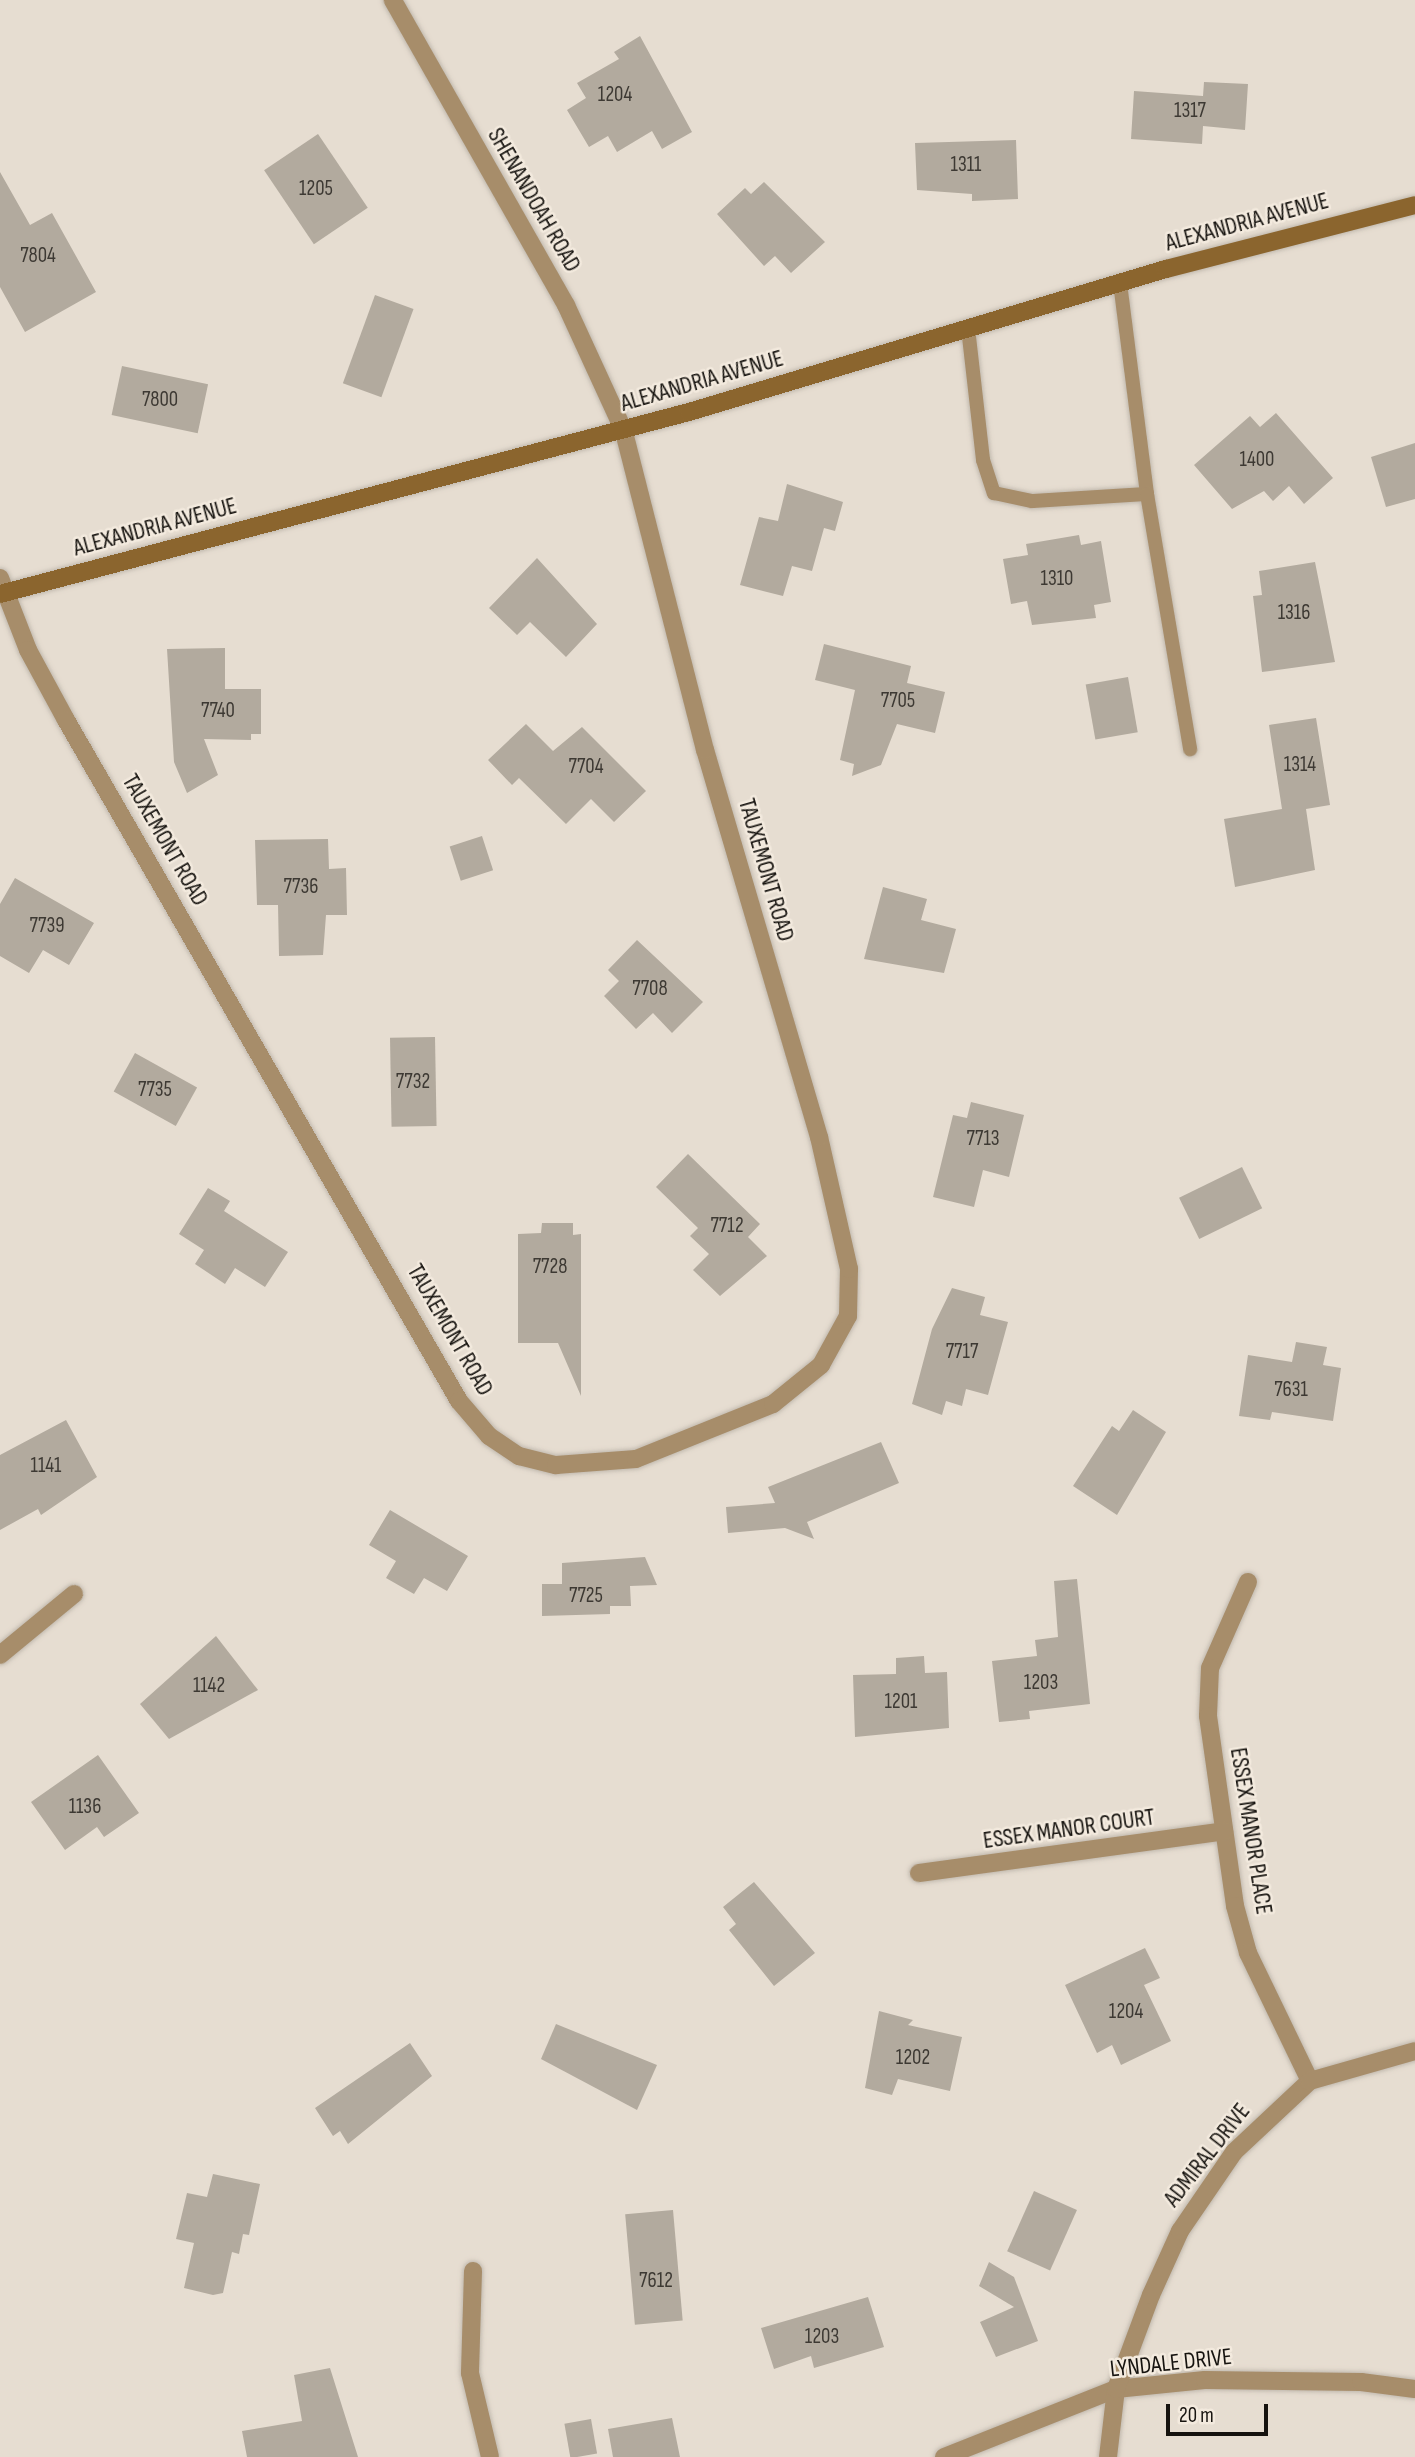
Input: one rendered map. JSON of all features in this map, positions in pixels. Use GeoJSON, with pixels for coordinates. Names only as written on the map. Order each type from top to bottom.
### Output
{"type":"FeatureCollection","features":[{"type":"Feature","properties":{"kind":"street","name":"SHENANDOAH ROAD"},"geometry":{"type":"LineString","coordinates":[[393,0],[566,305],[623,429]]}},
{"type":"Feature","properties":{"kind":"street","name":"ALEXANDRIA AVENUE"},"geometry":{"type":"LineString","coordinates":[[2,588],[623,429],[1119,283],[1415,205]]}},
{"type":"Feature","properties":{"kind":"street","name":"TAUXEMONT ROAD"},"geometry":{"type":"LineString","coordinates":[[2,588],[66,720],[459,1401],[489,1436],[519,1456],[556,1465],[636,1459],[762,1409],[812,1373],[838,1343],[850,1283],[819,1137],[705,750],[623,429]]}},
{"type":"Feature","properties":{"kind":"street","name":"ESSEX MANOR PLACE"},"geometry":{"type":"LineString","coordinates":[[1248,1582],[1210,1668],[1207,1689],[1224,1831],[1248,1953],[1310,2081]]}},
{"type":"Feature","properties":{"kind":"street"},"geometry":{"type":"LineString","coordinates":[[0,1655],[74,1594]]}},
{"type":"Feature","properties":{"kind":"street","name":"ESSEX MANOR COURT"},"geometry":{"type":"LineString","coordinates":[[919,1873],[1224,1831]]}},
{"type":"Feature","properties":{"kind":"street","name":"ADMIRAL DRIVE"},"geometry":{"type":"LineString","coordinates":[[1108,2457],[1116,2389],[1156,2285],[1199,2200],[1234,2152],[1310,2081],[1415,2051]]}},
{"type":"Feature","properties":{"kind":"street"},"geometry":{"type":"LineString","coordinates":[[473,2271],[470,2372],[490,2457]]}},
{"type":"Feature","properties":{"kind":"street","name":"LYNDALE DRIVE"},"geometry":{"type":"LineString","coordinates":[[944,2457],[1116,2389],[1206,2381],[1362,2382],[1415,2389]]}},
{"type":"Feature","properties":{"kind":"lane"},"geometry":{"type":"LineString","coordinates":[[1119,283],[1147,494],[1190,749]]}},
{"type":"Feature","properties":{"kind":"lane"},"geometry":{"type":"LineString","coordinates":[[968,328],[983,460],[995,493],[1031,501],[1147,494]]}},
{"type":"Feature","properties":{"kind":"building"},"geometry":{"type":"Polygon","coordinates":[[[640,36],[692,132],[662,149],[652,131],[617,152],[608,136],[589,147],[567,110],[586,98],[577,83],[619,59],[614,52],[640,36]]]}},
{"type":"Feature","properties":{"kind":"building"},"geometry":{"type":"Polygon","coordinates":[[[1204,82],[1248,84],[1245,130],[1203,126],[1202,144],[1131,139],[1134,91],[1203,96],[1204,82]]]}},
{"type":"Feature","properties":{"kind":"building"},"geometry":{"type":"Polygon","coordinates":[[[318,134],[368,208],[314,244],[264,170],[318,134]]]}},
{"type":"Feature","properties":{"kind":"building"},"geometry":{"type":"Polygon","coordinates":[[[1016,140],[1018,199],[972,201],[972,194],[917,190],[915,143],[1016,140]]]}},
{"type":"Feature","properties":{"kind":"building"},"geometry":{"type":"Polygon","coordinates":[[[0,172],[30,225],[52,213],[96,292],[25,332],[0,287],[0,172]]]}},
{"type":"Feature","properties":{"kind":"building"},"geometry":{"type":"Polygon","coordinates":[[[764,182],[825,242],[791,273],[775,256],[764,266],[717,214],[745,188],[751,194],[764,182]]]}},
{"type":"Feature","properties":{"kind":"building"},"geometry":{"type":"Polygon","coordinates":[[[375,295],[414,309],[381,397],[343,383],[375,295]]]}},
{"type":"Feature","properties":{"kind":"building"},"geometry":{"type":"Polygon","coordinates":[[[122,366],[208,384],[198,433],[112,415],[122,366]]]}},
{"type":"Feature","properties":{"kind":"building"},"geometry":{"type":"Polygon","coordinates":[[[1276,413],[1333,478],[1304,504],[1289,486],[1273,501],[1264,491],[1232,509],[1194,465],[1250,416],[1260,427],[1276,413]]]}},
{"type":"Feature","properties":{"kind":"building"},"geometry":{"type":"Polygon","coordinates":[[[1415,443],[1415,499],[1386,507],[1371,457],[1415,443]]]}},
{"type":"Feature","properties":{"kind":"building"},"geometry":{"type":"Polygon","coordinates":[[[787,484],[843,502],[835,531],[824,528],[812,571],[792,566],[783,596],[740,585],[759,517],[778,521],[787,484]]]}},
{"type":"Feature","properties":{"kind":"building"},"geometry":{"type":"Polygon","coordinates":[[[1079,535],[1081,545],[1101,541],[1111,602],[1094,605],[1096,618],[1032,625],[1027,601],[1011,604],[1003,559],[1028,555],[1026,544],[1079,535]]]}},
{"type":"Feature","properties":{"kind":"building"},"geometry":{"type":"Polygon","coordinates":[[[537,558],[597,624],[566,657],[530,622],[517,635],[489,608],[537,558]]]}},
{"type":"Feature","properties":{"kind":"building"},"geometry":{"type":"Polygon","coordinates":[[[1315,562],[1335,662],[1262,672],[1253,596],[1262,595],[1259,571],[1315,562]]]}},
{"type":"Feature","properties":{"kind":"building"},"geometry":{"type":"Polygon","coordinates":[[[824,644],[911,666],[907,683],[945,692],[935,733],[897,724],[881,765],[852,776],[854,764],[840,760],[855,690],[815,680],[824,644]]]}},
{"type":"Feature","properties":{"kind":"building"},"geometry":{"type":"Polygon","coordinates":[[[225,648],[225,689],[261,689],[261,734],[251,734],[251,740],[204,739],[218,775],[187,793],[174,762],[167,649],[225,648]]]}},
{"type":"Feature","properties":{"kind":"building"},"geometry":{"type":"Polygon","coordinates":[[[1128,677],[1138,732],[1095,740],[1086,684],[1128,677]]]}},
{"type":"Feature","properties":{"kind":"building"},"geometry":{"type":"Polygon","coordinates":[[[1316,718],[1330,805],[1306,809],[1315,870],[1235,887],[1224,819],[1282,809],[1269,725],[1316,718]]]}},
{"type":"Feature","properties":{"kind":"building"},"geometry":{"type":"Polygon","coordinates":[[[526,724],[553,751],[582,727],[646,791],[614,822],[591,799],[566,824],[519,778],[512,785],[488,760],[526,724]]]}},
{"type":"Feature","properties":{"kind":"building"},"geometry":{"type":"Polygon","coordinates":[[[482,836],[493,870],[461,881],[450,847],[482,836]]]}},
{"type":"Feature","properties":{"kind":"building"},"geometry":{"type":"Polygon","coordinates":[[[328,839],[329,869],[346,868],[347,915],[326,915],[323,955],[279,956],[278,905],[257,905],[255,840],[328,839]]]}},
{"type":"Feature","properties":{"kind":"building"},"geometry":{"type":"Polygon","coordinates":[[[15,878],[94,923],[69,965],[43,950],[29,973],[0,956],[0,904],[15,878]]]}},
{"type":"Feature","properties":{"kind":"building"},"geometry":{"type":"Polygon","coordinates":[[[883,887],[927,899],[921,920],[956,929],[944,973],[864,959],[883,887]]]}},
{"type":"Feature","properties":{"kind":"building"},"geometry":{"type":"Polygon","coordinates":[[[637,940],[703,1002],[672,1033],[653,1013],[636,1029],[604,996],[619,981],[608,970],[637,940]]]}},
{"type":"Feature","properties":{"kind":"building"},"geometry":{"type":"Polygon","coordinates":[[[435,1037],[437,1126],[392,1127],[390,1038],[435,1037]]]}},
{"type":"Feature","properties":{"kind":"building"},"geometry":{"type":"Polygon","coordinates":[[[135,1053],[197,1087],[176,1126],[114,1091],[135,1053]]]}},
{"type":"Feature","properties":{"kind":"building"},"geometry":{"type":"Polygon","coordinates":[[[971,1102],[1024,1115],[1009,1177],[983,1170],[974,1207],[933,1197],[953,1115],[967,1118],[971,1102]]]}},
{"type":"Feature","properties":{"kind":"building"},"geometry":{"type":"Polygon","coordinates":[[[688,1154],[760,1224],[748,1237],[767,1256],[720,1296],[693,1270],[709,1254],[690,1236],[698,1228],[656,1187],[688,1154]]]}},
{"type":"Feature","properties":{"kind":"building"},"geometry":{"type":"Polygon","coordinates":[[[1242,1167],[1262,1208],[1199,1239],[1179,1198],[1242,1167]]]}},
{"type":"Feature","properties":{"kind":"building"},"geometry":{"type":"Polygon","coordinates":[[[208,1188],[230,1201],[224,1211],[288,1252],[265,1287],[235,1268],[225,1284],[195,1264],[204,1250],[179,1234],[208,1188]]]}},
{"type":"Feature","properties":{"kind":"building"},"geometry":{"type":"Polygon","coordinates":[[[542,1223],[573,1223],[573,1235],[581,1234],[581,1396],[558,1343],[518,1343],[518,1234],[541,1233],[542,1223]]]}},
{"type":"Feature","properties":{"kind":"building"},"geometry":{"type":"Polygon","coordinates":[[[952,1288],[985,1297],[980,1315],[1008,1322],[988,1395],[966,1389],[962,1406],[946,1401],[942,1415],[912,1404],[932,1329],[952,1288]]]}},
{"type":"Feature","properties":{"kind":"building"},"geometry":{"type":"Polygon","coordinates":[[[1296,1342],[1327,1347],[1323,1365],[1341,1368],[1333,1421],[1272,1412],[1270,1420],[1239,1416],[1248,1355],[1292,1362],[1296,1342]]]}},
{"type":"Feature","properties":{"kind":"building"},"geometry":{"type":"Polygon","coordinates":[[[1133,1410],[1166,1432],[1117,1515],[1073,1486],[1112,1426],[1119,1431],[1133,1410]]]}},
{"type":"Feature","properties":{"kind":"building"},"geometry":{"type":"Polygon","coordinates":[[[66,1420],[97,1477],[41,1515],[38,1509],[0,1530],[0,1455],[66,1420]]]}},
{"type":"Feature","properties":{"kind":"building"},"geometry":{"type":"Polygon","coordinates":[[[881,1442],[899,1483],[807,1522],[814,1539],[785,1528],[728,1533],[726,1507],[775,1503],[768,1487],[881,1442]]]}},
{"type":"Feature","properties":{"kind":"building"},"geometry":{"type":"Polygon","coordinates":[[[390,1510],[468,1556],[447,1591],[424,1578],[414,1594],[386,1578],[396,1561],[369,1545],[390,1510]]]}},
{"type":"Feature","properties":{"kind":"building"},"geometry":{"type":"Polygon","coordinates":[[[645,1557],[657,1585],[630,1586],[631,1606],[610,1606],[610,1614],[542,1616],[542,1584],[562,1584],[562,1563],[645,1557]]]}},
{"type":"Feature","properties":{"kind":"building"},"geometry":{"type":"Polygon","coordinates":[[[1077,1579],[1090,1704],[1029,1711],[1030,1719],[999,1722],[992,1661],[1037,1656],[1035,1640],[1058,1637],[1054,1581],[1077,1579]]]}},
{"type":"Feature","properties":{"kind":"building"},"geometry":{"type":"Polygon","coordinates":[[[216,1636],[258,1690],[169,1739],[140,1704],[216,1636]]]}},
{"type":"Feature","properties":{"kind":"building"},"geometry":{"type":"Polygon","coordinates":[[[924,1656],[925,1673],[947,1672],[949,1728],[855,1737],[853,1675],[896,1674],[896,1658],[924,1656]]]}},
{"type":"Feature","properties":{"kind":"building"},"geometry":{"type":"Polygon","coordinates":[[[98,1755],[139,1813],[104,1837],[97,1827],[65,1850],[31,1802],[98,1755]]]}},
{"type":"Feature","properties":{"kind":"building"},"geometry":{"type":"Polygon","coordinates":[[[754,1882],[815,1953],[774,1986],[729,1930],[736,1924],[723,1907],[754,1882]]]}},
{"type":"Feature","properties":{"kind":"building"},"geometry":{"type":"Polygon","coordinates":[[[1145,1948],[1160,1978],[1144,1985],[1171,2041],[1121,2065],[1112,2045],[1097,2053],[1065,1985],[1145,1948]]]}},
{"type":"Feature","properties":{"kind":"building"},"geometry":{"type":"Polygon","coordinates":[[[879,2011],[913,2020],[908,2025],[962,2037],[950,2091],[898,2079],[892,2095],[865,2088],[879,2011]]]}},
{"type":"Feature","properties":{"kind":"building"},"geometry":{"type":"Polygon","coordinates":[[[556,2024],[657,2065],[637,2110],[541,2059],[556,2024]]]}},
{"type":"Feature","properties":{"kind":"building"},"geometry":{"type":"Polygon","coordinates":[[[410,2043],[432,2076],[348,2144],[340,2131],[333,2136],[315,2108],[410,2043]]]}},
{"type":"Feature","properties":{"kind":"building"},"geometry":{"type":"Polygon","coordinates":[[[213,2174],[260,2184],[249,2235],[243,2234],[239,2254],[232,2252],[223,2293],[213,2295],[184,2288],[194,2243],[176,2239],[187,2193],[207,2197],[213,2174]]]}},
{"type":"Feature","properties":{"kind":"building"},"geometry":{"type":"Polygon","coordinates":[[[1034,2191],[1077,2210],[1050,2270],[1007,2251],[1034,2191]]]}},
{"type":"Feature","properties":{"kind":"building"},"geometry":{"type":"Polygon","coordinates":[[[673,2210],[683,2321],[635,2325],[625,2214],[673,2210]]]}},
{"type":"Feature","properties":{"kind":"building"},"geometry":{"type":"Polygon","coordinates":[[[989,2262],[1014,2277],[1038,2341],[996,2357],[980,2322],[1014,2307],[979,2286],[989,2262]]]}},
{"type":"Feature","properties":{"kind":"building"},"geometry":{"type":"Polygon","coordinates":[[[868,2297],[884,2347],[814,2368],[811,2356],[774,2369],[761,2328],[868,2297]]]}},
{"type":"Feature","properties":{"kind":"building"},"geometry":{"type":"Polygon","coordinates":[[[330,2368],[358,2457],[247,2457],[242,2431],[302,2421],[294,2375],[330,2368]]]}},
{"type":"Feature","properties":{"kind":"building"},"geometry":{"type":"Polygon","coordinates":[[[672,2418],[680,2457],[613,2457],[608,2429],[672,2418]]]}},
{"type":"Feature","properties":{"kind":"building"},"geometry":{"type":"Polygon","coordinates":[[[591,2419],[597,2453],[570,2457],[564,2424],[591,2419]]]}}]}
